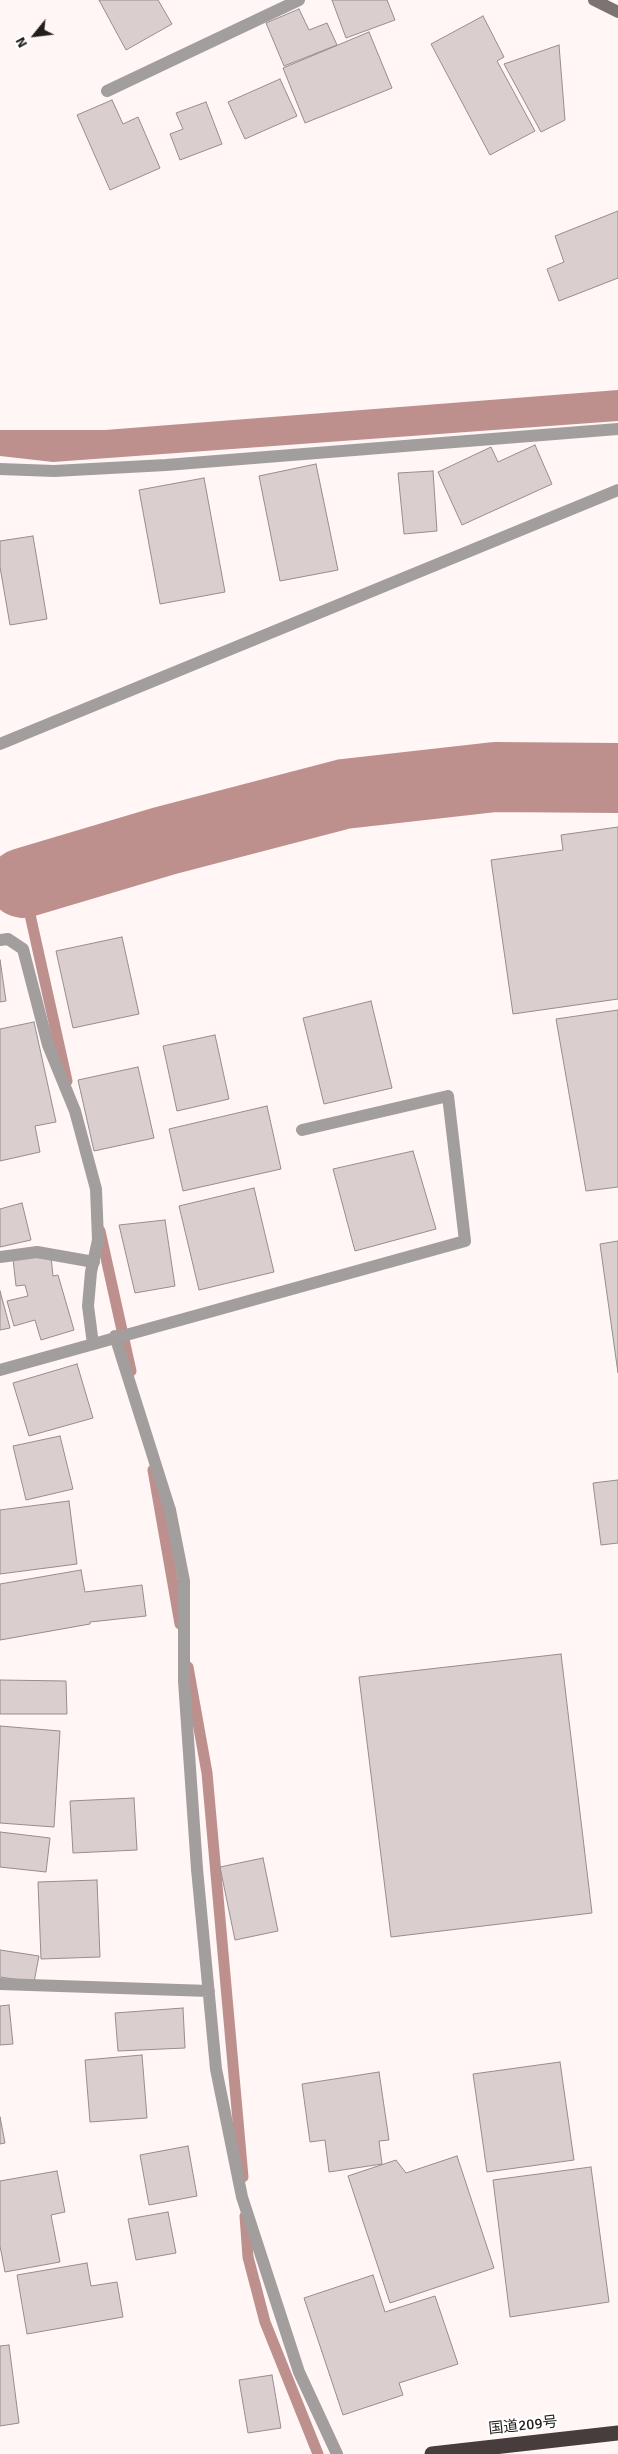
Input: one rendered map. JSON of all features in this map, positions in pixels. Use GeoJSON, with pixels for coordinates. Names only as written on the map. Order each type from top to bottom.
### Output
{"type":"FeatureCollection","features":[{"type":"Feature","properties":{"kind":"highway","name":"国道209号"},"geometry":{"type":"LineString","coordinates":[[432,2454],[618,2433]]}},
{"type":"Feature","properties":{"kind":"street"},"geometry":{"type":"LineString","coordinates":[[107,91],[299,0]]}},
{"type":"Feature","properties":{"kind":"street"},"geometry":{"type":"LineString","coordinates":[[594,0],[618,12]]}},
{"type":"Feature","properties":{"kind":"street"},"geometry":{"type":"LineString","coordinates":[[0,468],[54,471],[166,465],[618,429]]}},
{"type":"Feature","properties":{"kind":"street"},"geometry":{"type":"LineString","coordinates":[[0,744],[618,490]]}},
{"type":"Feature","properties":{"kind":"street"},"geometry":{"type":"LineString","coordinates":[[0,940],[8,939],[23,949],[48,1045],[75,1111],[96,1189],[98,1240],[88,1306],[93,1344]]}},
{"type":"Feature","properties":{"kind":"street"},"geometry":{"type":"LineString","coordinates":[[0,1370],[116,1336],[465,1241],[448,1096],[302,1130]]}},
{"type":"Feature","properties":{"kind":"street"},"geometry":{"type":"LineString","coordinates":[[0,1257],[37,1252],[94,1262]]}},
{"type":"Feature","properties":{"kind":"street"},"geometry":{"type":"LineString","coordinates":[[116,1336],[170,1510],[184,1581],[184,1681],[216,2070],[242,2197],[299,2372],[337,2454]]}},
{"type":"Feature","properties":{"kind":"street"},"geometry":{"type":"LineString","coordinates":[[0,1984],[209,1991]]}},
{"type":"Feature","properties":{"kind":"shaded area"},"geometry":{"type":"Polygon","coordinates":[[[618,390],[618,421],[53,462],[0,456],[0,430],[105,430],[618,390]]]}},
{"type":"Feature","properties":{"kind":"building"},"geometry":{"type":"Polygon","coordinates":[[[99,0],[158,0],[172,24],[126,50],[99,0]]]}},
{"type":"Feature","properties":{"kind":"building"},"geometry":{"type":"Polygon","coordinates":[[[332,0],[387,0],[395,20],[346,38],[332,0]]]}},
{"type":"Feature","properties":{"kind":"building"},"geometry":{"type":"Polygon","coordinates":[[[299,9],[309,30],[327,23],[337,45],[284,66],[266,23],[299,9]]]}},
{"type":"Feature","properties":{"kind":"building"},"geometry":{"type":"Polygon","coordinates":[[[483,16],[504,57],[497,61],[535,131],[490,155],[431,44],[483,16]]]}},
{"type":"Feature","properties":{"kind":"building"},"geometry":{"type":"Polygon","coordinates":[[[369,32],[392,88],[305,123],[283,68],[369,32]]]}},
{"type":"Feature","properties":{"kind":"building"},"geometry":{"type":"Polygon","coordinates":[[[559,45],[565,120],[541,132],[504,64],[559,45]]]}},
{"type":"Feature","properties":{"kind":"building"},"geometry":{"type":"Polygon","coordinates":[[[280,79],[297,116],[245,139],[228,102],[280,79]]]}},
{"type":"Feature","properties":{"kind":"building"},"geometry":{"type":"Polygon","coordinates":[[[112,100],[123,124],[138,117],[160,168],[110,190],[77,115],[112,100]]]}},
{"type":"Feature","properties":{"kind":"building"},"geometry":{"type":"Polygon","coordinates":[[[206,102],[222,144],[180,160],[170,134],[183,129],[176,113],[206,102]]]}},
{"type":"Feature","properties":{"kind":"building"},"geometry":{"type":"Polygon","coordinates":[[[618,211],[618,278],[559,301],[547,269],[564,262],[555,236],[618,211]]]}},
{"type":"Feature","properties":{"kind":"building"},"geometry":{"type":"Polygon","coordinates":[[[535,445],[552,484],[462,525],[438,472],[491,447],[498,462],[535,445]]]}},
{"type":"Feature","properties":{"kind":"building"},"geometry":{"type":"Polygon","coordinates":[[[316,464],[338,570],[280,581],[259,476],[316,464]]]}},
{"type":"Feature","properties":{"kind":"building"},"geometry":{"type":"Polygon","coordinates":[[[433,471],[437,531],[404,534],[398,473],[433,471]]]}},
{"type":"Feature","properties":{"kind":"building"},"geometry":{"type":"Polygon","coordinates":[[[204,478],[225,592],[160,604],[139,490],[204,478]]]}},
{"type":"Feature","properties":{"kind":"building"},"geometry":{"type":"Polygon","coordinates":[[[33,536],[47,619],[10,625],[0,567],[0,541],[33,536]]]}},
{"type":"Feature","properties":{"kind":"building"},"geometry":{"type":"Polygon","coordinates":[[[618,827],[618,999],[513,1014],[491,860],[563,850],[561,835],[618,827]]]}},
{"type":"Feature","properties":{"kind":"building"},"geometry":{"type":"Polygon","coordinates":[[[122,937],[139,1014],[73,1028],[56,951],[122,937]]]}},
{"type":"Feature","properties":{"kind":"building"},"geometry":{"type":"Polygon","coordinates":[[[0,960],[6,1001],[0,1002],[0,960]]]}},
{"type":"Feature","properties":{"kind":"building"},"geometry":{"type":"Polygon","coordinates":[[[371,1001],[392,1088],[324,1104],[303,1018],[371,1001]]]}},
{"type":"Feature","properties":{"kind":"building"},"geometry":{"type":"Polygon","coordinates":[[[618,1010],[618,1187],[586,1191],[556,1019],[618,1010]]]}},
{"type":"Feature","properties":{"kind":"building"},"geometry":{"type":"Polygon","coordinates":[[[34,1022],[56,1122],[35,1126],[40,1152],[0,1161],[0,1029],[34,1022]]]}},
{"type":"Feature","properties":{"kind":"building"},"geometry":{"type":"Polygon","coordinates":[[[215,1035],[229,1099],[177,1111],[163,1046],[215,1035]]]}},
{"type":"Feature","properties":{"kind":"building"},"geometry":{"type":"Polygon","coordinates":[[[138,1067],[154,1138],[94,1151],[78,1080],[138,1067]]]}},
{"type":"Feature","properties":{"kind":"building"},"geometry":{"type":"Polygon","coordinates":[[[267,1106],[281,1169],[183,1191],[169,1129],[267,1106]]]}},
{"type":"Feature","properties":{"kind":"building"},"geometry":{"type":"Polygon","coordinates":[[[413,1151],[436,1229],[355,1251],[333,1169],[413,1151]]]}},
{"type":"Feature","properties":{"kind":"building"},"geometry":{"type":"Polygon","coordinates":[[[254,1188],[274,1272],[199,1290],[179,1206],[254,1188]]]}},
{"type":"Feature","properties":{"kind":"building"},"geometry":{"type":"Polygon","coordinates":[[[22,1203],[31,1240],[0,1247],[0,1209],[22,1203]]]}},
{"type":"Feature","properties":{"kind":"building"},"geometry":{"type":"Polygon","coordinates":[[[165,1220],[175,1286],[135,1293],[119,1225],[165,1220]]]}},
{"type":"Feature","properties":{"kind":"building"},"geometry":{"type":"Polygon","coordinates":[[[618,1241],[618,1373],[600,1244],[618,1241]]]}},
{"type":"Feature","properties":{"kind":"building"},"geometry":{"type":"Polygon","coordinates":[[[51,1256],[53,1276],[58,1275],[74,1330],[41,1340],[35,1320],[14,1326],[7,1301],[28,1296],[25,1285],[16,1286],[13,1259],[51,1256]]]}},
{"type":"Feature","properties":{"kind":"building"},"geometry":{"type":"Polygon","coordinates":[[[0,1291],[10,1328],[0,1330],[0,1291]]]}},
{"type":"Feature","properties":{"kind":"building"},"geometry":{"type":"Polygon","coordinates":[[[77,1364],[93,1418],[29,1436],[13,1383],[77,1364]]]}},
{"type":"Feature","properties":{"kind":"building"},"geometry":{"type":"Polygon","coordinates":[[[60,1436],[73,1489],[26,1500],[13,1446],[60,1436]]]}},
{"type":"Feature","properties":{"kind":"building"},"geometry":{"type":"Polygon","coordinates":[[[618,1480],[618,1543],[601,1545],[593,1483],[618,1480]]]}},
{"type":"Feature","properties":{"kind":"building"},"geometry":{"type":"Polygon","coordinates":[[[69,1501],[77,1564],[0,1574],[0,1510],[69,1501]]]}},
{"type":"Feature","properties":{"kind":"building"},"geometry":{"type":"Polygon","coordinates":[[[81,1570],[85,1592],[142,1585],[146,1616],[90,1622],[90,1624],[0,1640],[0,1584],[81,1570]]]}},
{"type":"Feature","properties":{"kind":"building"},"geometry":{"type":"Polygon","coordinates":[[[561,1654],[592,1913],[391,1937],[359,1677],[561,1654]]]}},
{"type":"Feature","properties":{"kind":"building"},"geometry":{"type":"Polygon","coordinates":[[[0,1680],[66,1681],[67,1714],[0,1714],[0,1680]]]}},
{"type":"Feature","properties":{"kind":"building"},"geometry":{"type":"Polygon","coordinates":[[[0,1726],[60,1731],[54,1827],[0,1823],[0,1726]]]}},
{"type":"Feature","properties":{"kind":"building"},"geometry":{"type":"Polygon","coordinates":[[[134,1798],[137,1850],[73,1853],[70,1801],[134,1798]]]}},
{"type":"Feature","properties":{"kind":"building"},"geometry":{"type":"Polygon","coordinates":[[[0,1832],[50,1838],[46,1872],[0,1867],[0,1832]]]}},
{"type":"Feature","properties":{"kind":"building"},"geometry":{"type":"Polygon","coordinates":[[[263,1858],[278,1931],[235,1940],[220,1867],[263,1858]]]}},
{"type":"Feature","properties":{"kind":"building"},"geometry":{"type":"Polygon","coordinates":[[[97,1880],[100,1957],[41,1959],[38,1882],[97,1880]]]}},
{"type":"Feature","properties":{"kind":"building"},"geometry":{"type":"Polygon","coordinates":[[[0,1950],[39,1956],[34,1982],[0,1977],[0,1950]]]}},
{"type":"Feature","properties":{"kind":"building"},"geometry":{"type":"Polygon","coordinates":[[[9,2005],[13,2044],[0,2045],[0,2006],[9,2005]]]}},
{"type":"Feature","properties":{"kind":"building"},"geometry":{"type":"Polygon","coordinates":[[[183,2008],[185,2048],[118,2051],[115,2013],[183,2008]]]}},
{"type":"Feature","properties":{"kind":"building"},"geometry":{"type":"Polygon","coordinates":[[[142,2055],[147,2118],[90,2122],[85,2060],[142,2055]]]}},
{"type":"Feature","properties":{"kind":"building"},"geometry":{"type":"Polygon","coordinates":[[[560,2062],[574,2160],[487,2172],[473,2074],[560,2062]]]}},
{"type":"Feature","properties":{"kind":"building"},"geometry":{"type":"Polygon","coordinates":[[[379,2072],[389,2140],[379,2141],[382,2164],[329,2172],[325,2140],[310,2142],[302,2084],[379,2072]]]}},
{"type":"Feature","properties":{"kind":"building"},"geometry":{"type":"Polygon","coordinates":[[[0,2117],[5,2143],[0,2144],[0,2117]]]}},
{"type":"Feature","properties":{"kind":"building"},"geometry":{"type":"Polygon","coordinates":[[[188,2146],[197,2196],[149,2205],[140,2155],[188,2146]]]}},
{"type":"Feature","properties":{"kind":"building"},"geometry":{"type":"Polygon","coordinates":[[[457,2156],[494,2268],[390,2303],[348,2176],[396,2160],[406,2173],[457,2156]]]}},
{"type":"Feature","properties":{"kind":"building"},"geometry":{"type":"Polygon","coordinates":[[[591,2167],[609,2302],[510,2317],[493,2180],[591,2167]]]}},
{"type":"Feature","properties":{"kind":"building"},"geometry":{"type":"Polygon","coordinates":[[[57,2171],[65,2212],[51,2215],[60,2262],[5,2272],[0,2246],[0,2181],[57,2171]]]}},
{"type":"Feature","properties":{"kind":"building"},"geometry":{"type":"Polygon","coordinates":[[[168,2212],[176,2253],[136,2260],[128,2219],[168,2212]]]}},
{"type":"Feature","properties":{"kind":"building"},"geometry":{"type":"Polygon","coordinates":[[[87,2263],[91,2286],[117,2282],[123,2317],[27,2334],[17,2275],[87,2263]]]}},
{"type":"Feature","properties":{"kind":"building"},"geometry":{"type":"Polygon","coordinates":[[[373,2275],[385,2312],[435,2296],[458,2364],[399,2383],[403,2395],[343,2415],[304,2298],[373,2275]]]}},
{"type":"Feature","properties":{"kind":"building"},"geometry":{"type":"Polygon","coordinates":[[[9,2345],[19,2423],[0,2426],[0,2346],[9,2345]]]}},
{"type":"Feature","properties":{"kind":"building"},"geometry":{"type":"Polygon","coordinates":[[[272,2375],[281,2428],[248,2433],[239,2380],[272,2375]]]}},
{"type":"Feature","properties":{"kind":"waterway"},"geometry":{"type":"LineString","coordinates":[[23,883],[164,841],[344,794],[495,777],[618,778]]}},
{"type":"Feature","properties":{"kind":"waterway"},"geometry":{"type":"LineString","coordinates":[[0,889],[23,883],[67,1081]]}},
{"type":"Feature","properties":{"kind":"waterway"},"geometry":{"type":"LineString","coordinates":[[100,1231],[131,1371]]}},
{"type":"Feature","properties":{"kind":"waterway"},"geometry":{"type":"LineString","coordinates":[[153,1470],[180,1624]]}},
{"type":"Feature","properties":{"kind":"waterway"},"geometry":{"type":"LineString","coordinates":[[188,1667],[207,1773],[243,2177]]}},
{"type":"Feature","properties":{"kind":"waterway"},"geometry":{"type":"LineString","coordinates":[[245,2216],[248,2257],[265,2322],[318,2454]]}}]}
